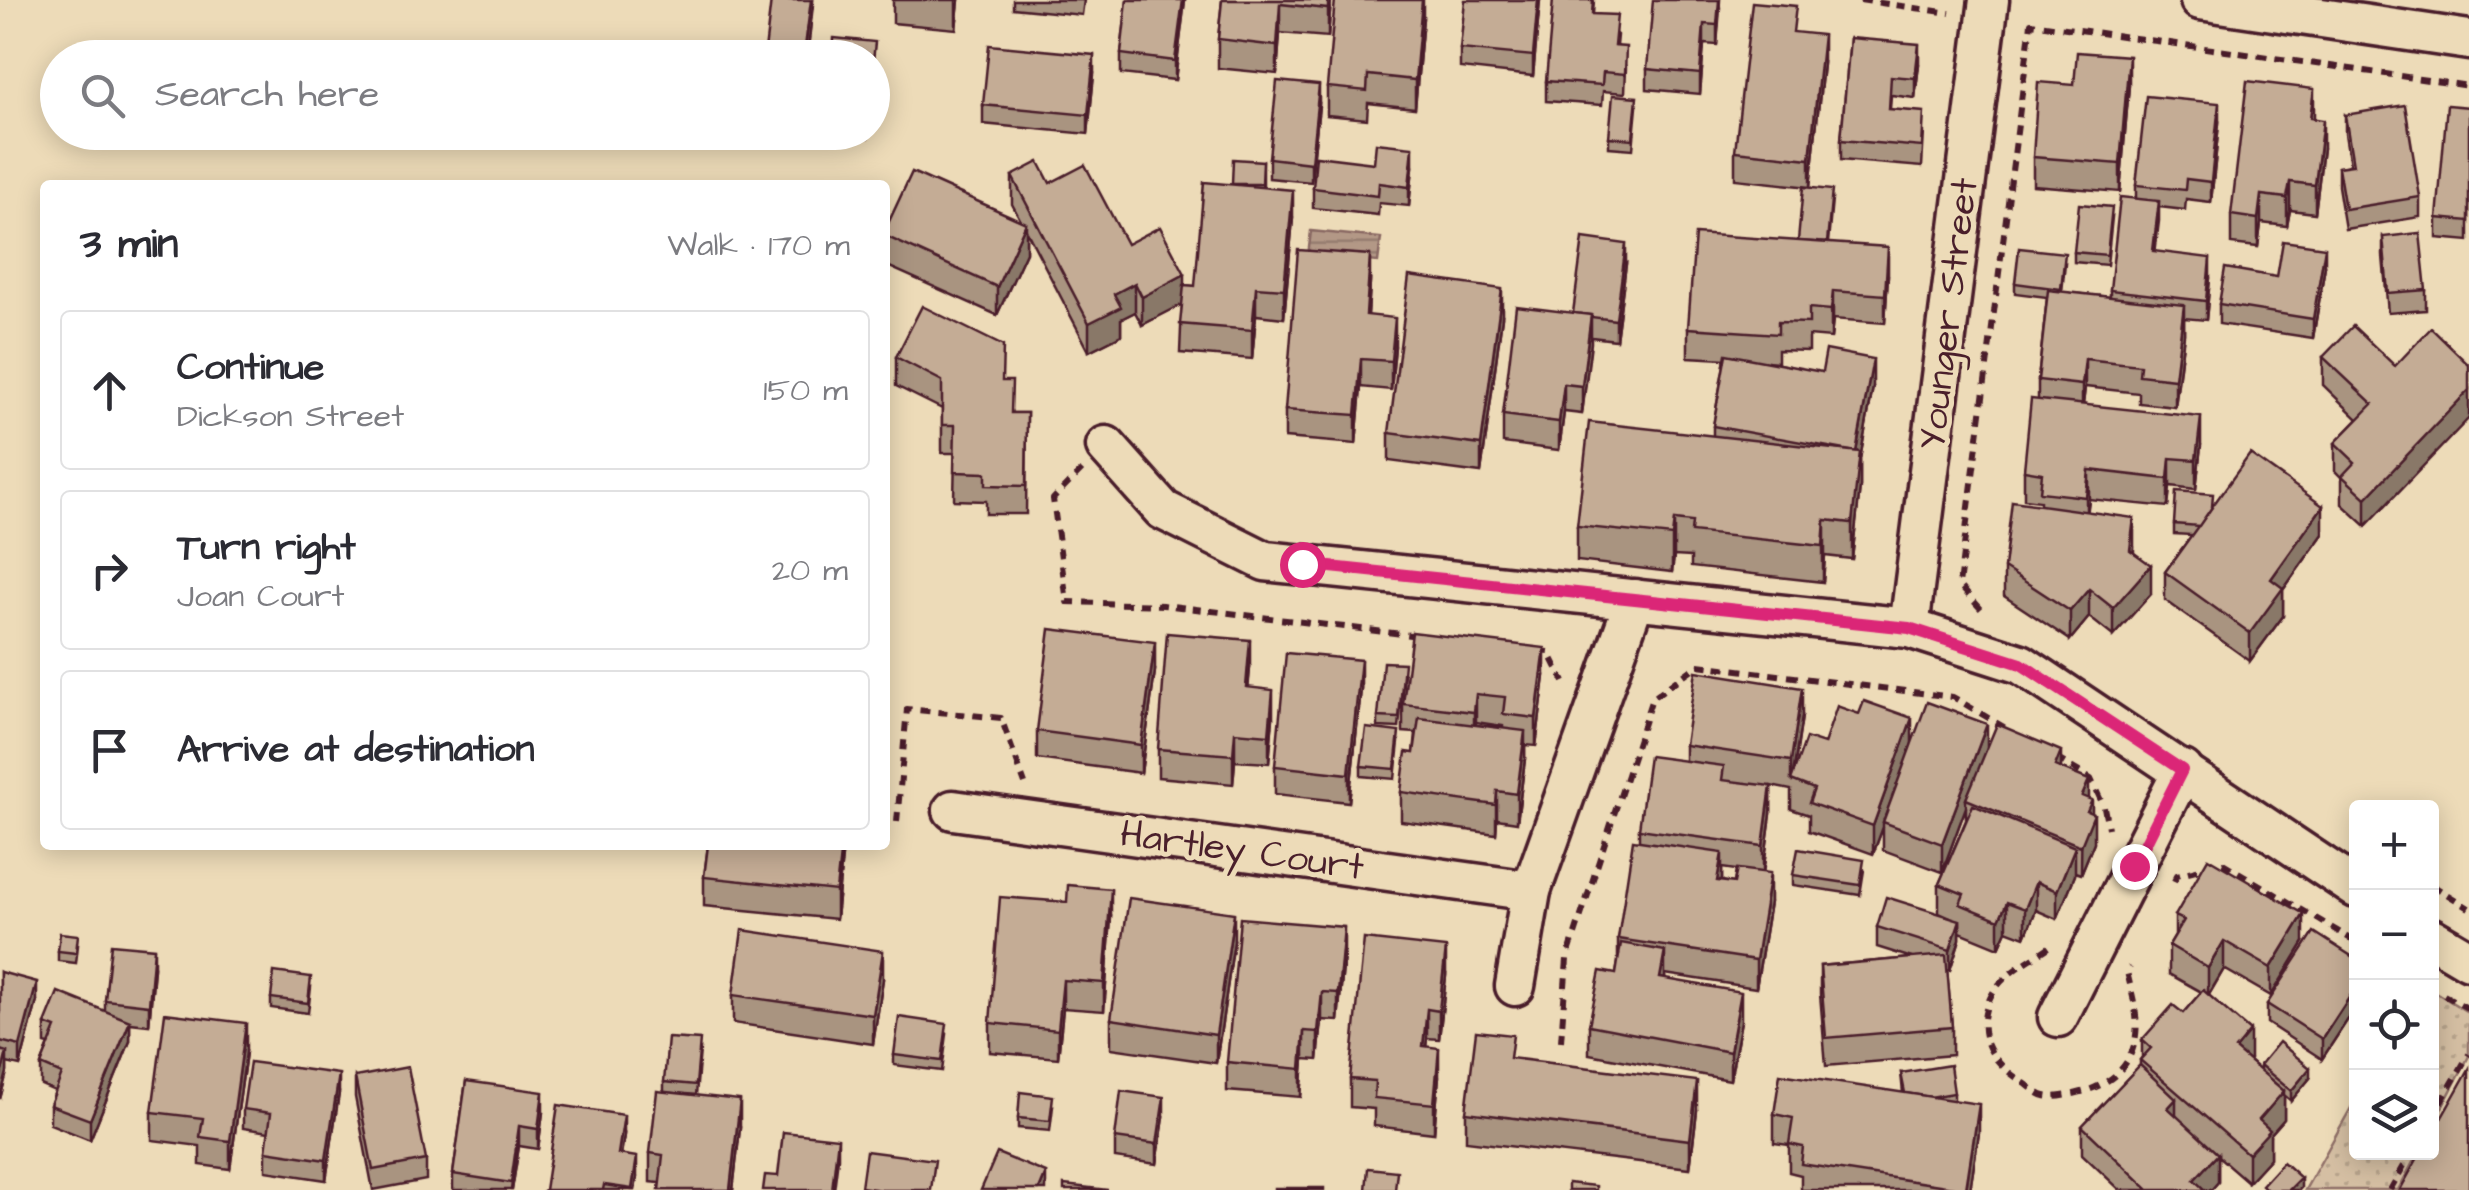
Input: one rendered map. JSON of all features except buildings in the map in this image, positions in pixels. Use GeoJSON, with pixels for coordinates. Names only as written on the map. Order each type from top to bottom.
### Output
{"type":"FeatureCollection","features":[{"type":"Feature","properties":{"kind":"street","name":"Younger Street"},"geometry":{"type":"LineString","coordinates":[[1909,628],[1989,0]]}},
{"type":"Feature","properties":{"kind":"street"},"geometry":{"type":"LineString","coordinates":[[2200,0],[2469,40]]}},
{"type":"Feature","properties":{"kind":"street"},"geometry":{"type":"LineString","coordinates":[[1106,446],[1162,510],[1265,561],[1909,628],[2021,664],[2349,883]]}},
{"type":"Feature","properties":{"kind":"street"},"geometry":{"type":"LineString","coordinates":[[1515,986],[1532,892],[1635,599]]}},
{"type":"Feature","properties":{"kind":"street"},"geometry":{"type":"LineString","coordinates":[[2058,1017],[2182,770]]}},
{"type":"Feature","properties":{"kind":"street","name":"Hartley Court"},"geometry":{"type":"LineString","coordinates":[[953,810],[1532,892]]}},
{"type":"Feature","properties":{"kind":"street"},"geometry":{"type":"LineString","coordinates":[[2439,942],[2469,960]]}},
{"type":"Feature","properties":{"kind":"path"},"geometry":{"type":"LineString","coordinates":[[1988,617],[1959,585],[2031,22],[2469,86]]}},
{"type":"Feature","properties":{"kind":"path"},"geometry":{"type":"LineString","coordinates":[[1106,446],[1054,499],[1067,602],[1162,605],[1419,636]]}},
{"type":"Feature","properties":{"kind":"path"},"geometry":{"type":"LineString","coordinates":[[1530,650],[1549,652],[1568,692]]}},
{"type":"Feature","properties":{"kind":"path"},"geometry":{"type":"LineString","coordinates":[[1561,1041],[1567,960],[1652,698],[1698,665],[1953,698],[2022,738]]}},
{"type":"Feature","properties":{"kind":"path"},"geometry":{"type":"LineString","coordinates":[[896,822],[907,709],[1002,718],[1026,787]]}},
{"type":"Feature","properties":{"kind":"path"},"geometry":{"type":"LineString","coordinates":[[2056,758],[2091,779],[2104,806],[2110,838]]}},
{"type":"Feature","properties":{"kind":"path"},"geometry":{"type":"LineString","coordinates":[[2171,887],[2177,875],[2223,863],[2349,938]]}},
{"type":"Feature","properties":{"kind":"path"},"geometry":{"type":"LineString","coordinates":[[2439,889],[2469,908]]}},
{"type":"Feature","properties":{"kind":"path"},"geometry":{"type":"LineString","coordinates":[[2054,944],[2011,972],[2000,984],[1988,1000],[1983,1033],[2004,1070],[2045,1096],[2087,1092],[2104,1086],[2120,1070],[2135,1041],[2136,1020],[2127,972],[2136,955]]}},
{"type":"Feature","properties":{"kind":"path"},"geometry":{"type":"LineString","coordinates":[[2439,1106],[2469,1054]]}},
{"type":"Feature","properties":{"kind":"path"},"geometry":{"type":"LineString","coordinates":[[2390,1190],[2407,1160]]}},
{"type":"Feature","properties":{"kind":"shaded area"},"geometry":{"type":"Polygon","coordinates":[[[1311,231],[1381,238],[1378,262],[1308,256],[1311,231]]]}},
{"type":"Feature","properties":{"kind":"shaded area"},"geometry":{"type":"Polygon","coordinates":[[[2439,994],[2469,1013],[2469,1056],[2439,1114],[2439,994]]]}},
{"type":"Feature","properties":{"kind":"shaded area"},"geometry":{"type":"Polygon","coordinates":[[[2349,1111],[2349,1160],[2414,1160],[2398,1190],[2305,1190],[2349,1111]]]}},
{"type":"Feature","properties":{"kind":"route"},"geometry":{"type":"LineString","coordinates":[[1302,564],[1909,628],[2021,664],[2182,770],[2134,866]]}}]}
